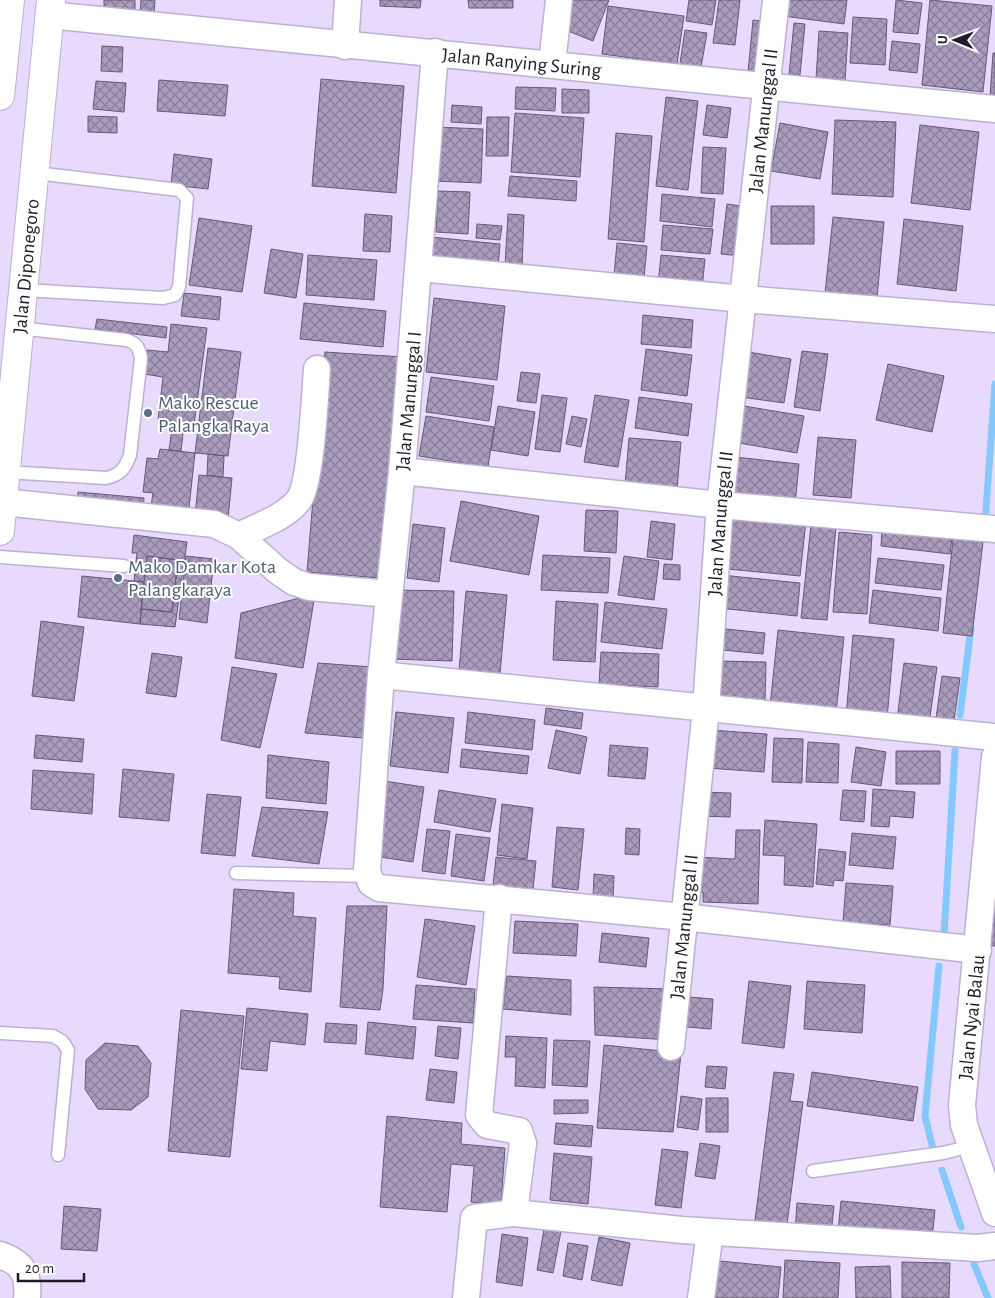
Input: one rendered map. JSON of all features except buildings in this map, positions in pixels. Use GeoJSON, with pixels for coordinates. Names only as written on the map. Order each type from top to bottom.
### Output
{"type":"FeatureCollection","features":[{"type":"Feature","properties":{"kind":"main road"},"geometry":{"type":"LineString","coordinates":[[0,96],[3,40],[10,0]]}},
{"type":"Feature","properties":{"kind":"main road","name":"Jalan Diponegoro"},"geometry":{"type":"LineString","coordinates":[[0,531],[36,173],[50,8]]}},
{"type":"Feature","properties":{"kind":"street"},"geometry":{"type":"LineString","coordinates":[[345,46],[348,0]]}},
{"type":"Feature","properties":{"kind":"street"},"geometry":{"type":"LineString","coordinates":[[552,64],[559,0]]}},
{"type":"Feature","properties":{"kind":"street","name":"Jalan Manunggal II"},"geometry":{"type":"LineString","coordinates":[[671,1047],[706,708],[720,505],[776,0]]}},
{"type":"Feature","properties":{"kind":"street","name":"Jalan Ranying Suring"},"geometry":{"type":"LineString","coordinates":[[50,8],[345,46],[435,52],[995,109]]}},
{"type":"Feature","properties":{"kind":"street","name":"Jalan Manunggal I"},"geometry":{"type":"LineString","coordinates":[[368,876],[381,675],[402,471],[435,52]]}},
{"type":"Feature","properties":{"kind":"street"},"geometry":{"type":"LineString","coordinates":[[419,268],[744,299],[995,319]]}},
{"type":"Feature","properties":{"kind":"street"},"geometry":{"type":"LineString","coordinates":[[239,536],[280,515],[300,499],[306,479],[317,369]]}},
{"type":"Feature","properties":{"kind":"street"},"geometry":{"type":"LineString","coordinates":[[402,471],[720,505],[992,529]]}},
{"type":"Feature","properties":{"kind":"street"},"geometry":{"type":"LineString","coordinates":[[3,502],[214,524],[239,536],[278,571],[294,582],[309,587],[388,594]]}},
{"type":"Feature","properties":{"kind":"street"},"geometry":{"type":"LineString","coordinates":[[381,675],[706,708],[984,741]]}},
{"type":"Feature","properties":{"kind":"street","name":"Jalan Nyai Balau"},"geometry":{"type":"LineString","coordinates":[[984,741],[988,896],[962,948],[966,1051],[962,1105],[965,1148],[995,1212]]}},
{"type":"Feature","properties":{"kind":"street"},"geometry":{"type":"LineString","coordinates":[[368,876],[370,883],[379,888],[500,898],[962,948]]}},
{"type":"Feature","properties":{"kind":"street"},"geometry":{"type":"LineString","coordinates":[[500,898],[479,1115],[487,1124],[519,1131],[522,1143],[514,1213]]}},
{"type":"Feature","properties":{"kind":"street"},"geometry":{"type":"LineString","coordinates":[[466,1298],[474,1218],[514,1213],[710,1232],[988,1247]]}},
{"type":"Feature","properties":{"kind":"street"},"geometry":{"type":"LineString","coordinates":[[701,1298],[710,1232]]}},
{"type":"Feature","properties":{"kind":"street"},"geometry":{"type":"LineString","coordinates":[[0,1255],[13,1260],[22,1270],[28,1281],[27,1298]]}},
{"type":"Feature","properties":{"kind":"lane"},"geometry":{"type":"LineString","coordinates":[[24,290],[163,298],[175,295],[179,287],[186,198],[179,190],[36,173]]}},
{"type":"Feature","properties":{"kind":"lane"},"geometry":{"type":"LineString","coordinates":[[6,472],[106,478],[117,476],[126,466],[130,456],[140,358],[140,349],[133,342],[126,340],[19,328]]}},
{"type":"Feature","properties":{"kind":"lane"},"geometry":{"type":"LineString","coordinates":[[0,557],[124,566]]}},
{"type":"Feature","properties":{"kind":"lane"},"geometry":{"type":"LineString","coordinates":[[236,873],[368,876]]}},
{"type":"Feature","properties":{"kind":"lane"},"geometry":{"type":"LineString","coordinates":[[0,1034],[53,1036],[62,1041],[68,1050],[58,1155]]}},
{"type":"Feature","properties":{"kind":"lane"},"geometry":{"type":"LineString","coordinates":[[813,1171],[965,1148]]}},
{"type":"Feature","properties":{"kind":"waterway"},"geometry":{"type":"LineString","coordinates":[[985,523],[995,384]]}},
{"type":"Feature","properties":{"kind":"waterway"},"geometry":{"type":"LineString","coordinates":[[960,715],[971,628]]}},
{"type":"Feature","properties":{"kind":"waterway"},"geometry":{"type":"LineString","coordinates":[[944,935],[955,751]]}},
{"type":"Feature","properties":{"kind":"waterway"},"geometry":{"type":"LineString","coordinates":[[933,1149],[925,1116],[939,966]]}},
{"type":"Feature","properties":{"kind":"waterway"},"geometry":{"type":"LineString","coordinates":[[942,1170],[961,1227]]}},
{"type":"Feature","properties":{"kind":"waterway"},"geometry":{"type":"LineString","coordinates":[[974,1264],[988,1298]]}},
{"type":"Feature","properties":{"kind":"place","name":"Mako Rescue Palangka Raya"},"geometry":{"type":"Point","coordinates":[148,413]}},
{"type":"Feature","properties":{"kind":"place","name":"Mako Damkar Kota Palangkaraya"},"geometry":{"type":"Point","coordinates":[118,578]}}]}
